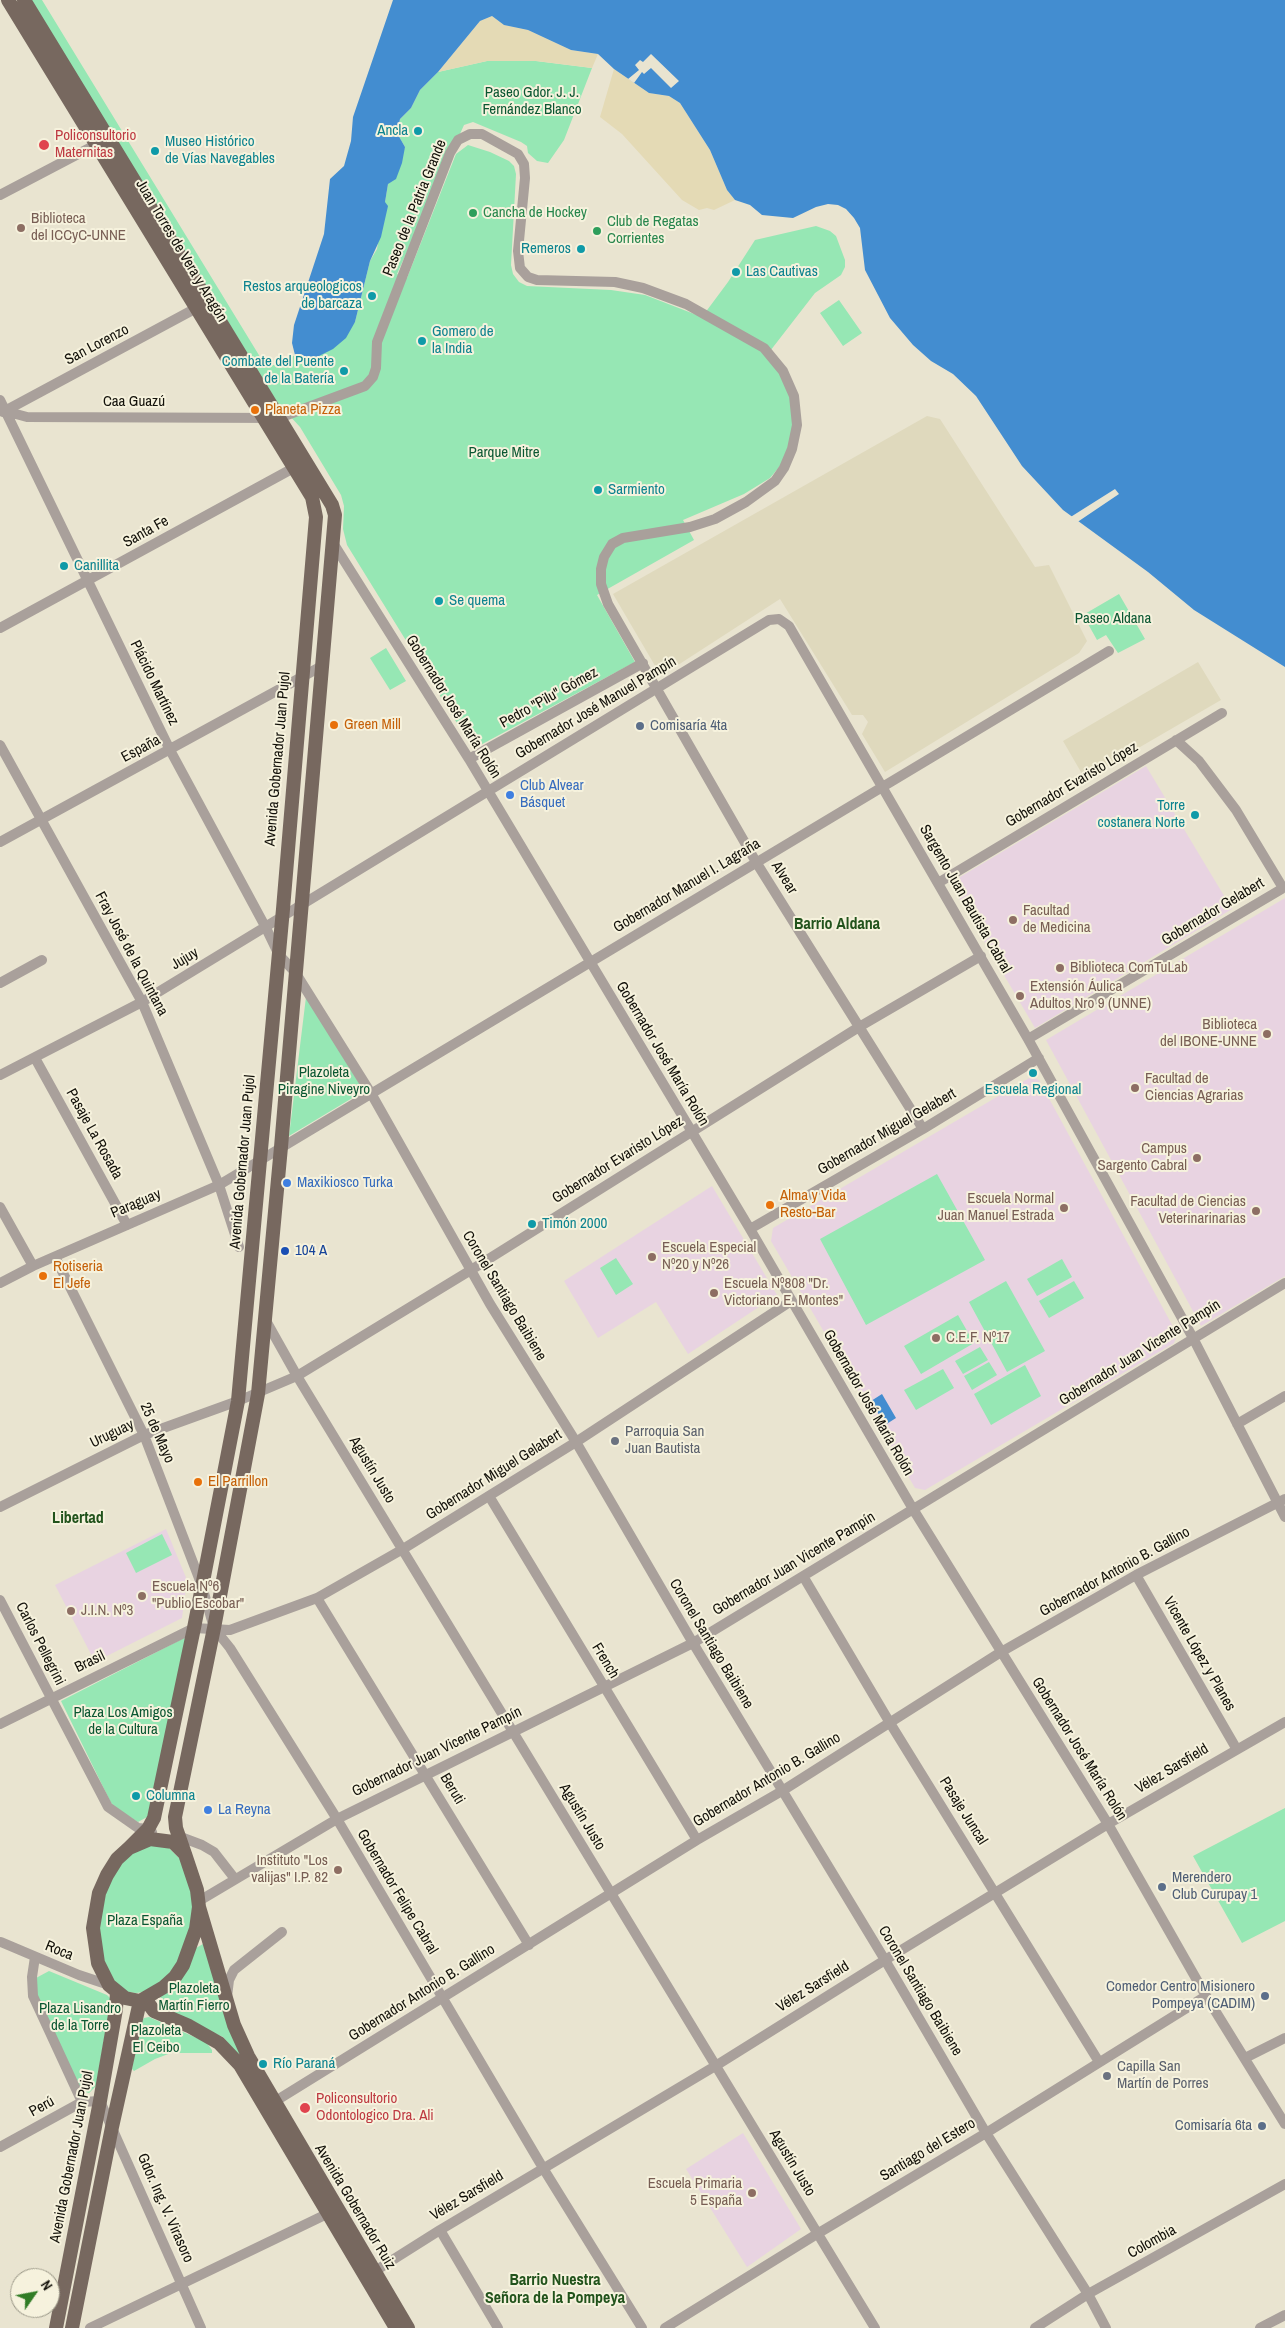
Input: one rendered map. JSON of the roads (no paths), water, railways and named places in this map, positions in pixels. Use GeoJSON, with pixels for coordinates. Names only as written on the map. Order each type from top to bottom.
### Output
{"type":"FeatureCollection","features":[{"type":"Feature","properties":{"kind":"main road","name":"Juan Torres de Vera y Aragón"},"geometry":{"type":"LineString","coordinates":[[8,0],[103,142]]}},
{"type":"Feature","properties":{"kind":"main road","name":"Juan Torres de Vera y Aragón"},"geometry":{"type":"LineString","coordinates":[[24,0],[103,142],[202,305],[263,417],[300,465]]}},
{"type":"Feature","properties":{"kind":"main road","name":"Juan Torres de Vera y Aragón"},"geometry":{"type":"LineString","coordinates":[[202,305],[279,418],[300,465]]}},
{"type":"Feature","properties":{"kind":"main road"},"geometry":{"type":"LineString","coordinates":[[186,1854],[173,1842],[161,1839],[142,1841],[117,1859],[107,1875],[94,1910],[95,1949],[98,1963],[113,1989],[125,1998],[143,2000],[175,1978],[183,1965],[196,1929],[199,1904],[192,1868],[186,1854],[178,1836],[175,1817],[214,1628],[258,1394],[277,1182],[277,1149],[302,904],[335,516],[332,505],[300,465]]}},
{"type":"Feature","properties":{"kind":"main road","name":"Avenida Gobernador Juan Pujol"},"geometry":{"type":"LineString","coordinates":[[130,1848],[148,1829],[157,1808],[238,1401],[283,917],[316,517],[312,498],[300,465]]}},
{"type":"Feature","properties":{"kind":"main road","name":"Avenida Gobernador Ruiz"},"geometry":{"type":"LineString","coordinates":[[199,1904],[234,2025],[248,2056],[408,2328]]}},
{"type":"Feature","properties":{"kind":"main road","name":"Avenida Gobernador Juan Pujol"},"geometry":{"type":"LineString","coordinates":[[56,2328],[116,2009],[113,1989]]}},
{"type":"Feature","properties":{"kind":"main road"},"geometry":{"type":"LineString","coordinates":[[72,2328],[112,2127],[143,2000]]}},
{"type":"Feature","properties":{"kind":"main road","name":"Avenida Gobernador Ruiz"},"geometry":{"type":"LineString","coordinates":[[143,2000],[154,2011],[207,2036],[229,2051],[240,2065],[396,2328]]}},
{"type":"Feature","properties":{"kind":"street","name":"Paseo de la Patria Grande"},"geometry":{"type":"LineString","coordinates":[[263,417],[279,418],[365,386],[372,377],[376,368],[377,342],[450,153],[458,140],[470,134],[482,134],[518,154],[524,164],[525,178],[518,251],[520,268],[528,277],[537,280],[615,282],[643,288],[686,304],[764,348],[783,370],[794,396],[797,425],[792,449],[784,468],[775,482],[746,502],[715,519],[690,527],[624,538],[612,544],[604,557],[601,569],[601,584],[608,604],[643,663]]}},
{"type":"Feature","properties":{"kind":"street"},"geometry":{"type":"LineString","coordinates":[[0,195],[103,142]]}},
{"type":"Feature","properties":{"kind":"street","name":"San Lorenzo"},"geometry":{"type":"LineString","coordinates":[[3,412],[202,305]]}},
{"type":"Feature","properties":{"kind":"street","name":"Plácido Martínez"},"geometry":{"type":"LineString","coordinates":[[0,400],[3,412],[170,750],[266,928],[278,955],[295,972]]}},
{"type":"Feature","properties":{"kind":"street","name":"Caa Guazú"},"geometry":{"type":"LineString","coordinates":[[3,412],[27,417],[263,417]]}},
{"type":"Feature","properties":{"kind":"street","name":"Santa Fe"},"geometry":{"type":"LineString","coordinates":[[0,628],[88,582],[300,465]]}},
{"type":"Feature","properties":{"kind":"street","name":"Gobernador José María Rolón"},"geometry":{"type":"LineString","coordinates":[[333,542],[469,759],[750,1229],[913,1509],[1108,1824],[1206,1996],[1285,2124]]}},
{"type":"Feature","properties":{"kind":"street","name":"Gobernador José Manuel Pampín"},"geometry":{"type":"LineString","coordinates":[[302,904],[769,620],[779,619]]}},
{"type":"Feature","properties":{"kind":"street","name":"Sargento Juan Bautista Cabral"},"geometry":{"type":"LineString","coordinates":[[779,619],[789,626],[1039,1058],[1193,1338],[1237,1424],[1281,1501],[1285,1517]]}},
{"type":"Feature","properties":{"kind":"street","name":"Gobernador Manuel I. Lagraña"},"geometry":{"type":"LineString","coordinates":[[277,1149],[372,1095],[882,786],[1109,651]]}},
{"type":"Feature","properties":{"kind":"street","name":"Alvear"},"geometry":{"type":"LineString","coordinates":[[643,663],[756,862],[923,1129]]}},
{"type":"Feature","properties":{"kind":"street","name":"Pedro \"Pilu\" Gómez"},"geometry":{"type":"LineString","coordinates":[[469,759],[643,663]]}},
{"type":"Feature","properties":{"kind":"street","name":"España"},"geometry":{"type":"LineString","coordinates":[[0,842],[322,666]]}},
{"type":"Feature","properties":{"kind":"street","name":"Gobernador Evaristo López"},"geometry":{"type":"LineString","coordinates":[[938,883],[1222,713]]}},
{"type":"Feature","properties":{"kind":"street"},"geometry":{"type":"LineString","coordinates":[[1176,740],[1199,761],[1236,810],[1284,887]]}},
{"type":"Feature","properties":{"kind":"street","name":"Fray José de la Quintana"},"geometry":{"type":"LineString","coordinates":[[0,745],[142,1002],[219,1185],[239,1247]]}},
{"type":"Feature","properties":{"kind":"street","name":"Gobernador Gelabert"},"geometry":{"type":"LineString","coordinates":[[1028,1040],[1284,887]]}},
{"type":"Feature","properties":{"kind":"street","name":"Jujuy"},"geometry":{"type":"LineString","coordinates":[[0,1075],[142,1002],[266,928],[302,904]]}},
{"type":"Feature","properties":{"kind":"street","name":"Gobernador Evaristo López"},"geometry":{"type":"LineString","coordinates":[[297,1376],[860,1028],[981,956]]}},
{"type":"Feature","properties":{"kind":"street"},"geometry":{"type":"LineString","coordinates":[[0,983],[42,960]]}},
{"type":"Feature","properties":{"kind":"street","name":"Coronel Santiago Baibiene"},"geometry":{"type":"LineString","coordinates":[[295,972],[372,1095],[471,1270],[576,1442],[692,1643],[885,1960],[986,2133],[1088,2294],[1106,2328]]}},
{"type":"Feature","properties":{"kind":"street","name":"Pasaje La Rosada"},"geometry":{"type":"LineString","coordinates":[[35,1058],[127,1225]]}},
{"type":"Feature","properties":{"kind":"street","name":"Gobernador Miguel Gelabert"},"geometry":{"type":"LineString","coordinates":[[750,1229],[923,1129],[1039,1058]]}},
{"type":"Feature","properties":{"kind":"street","name":"Paraguay"},"geometry":{"type":"LineString","coordinates":[[0,1283],[33,1266],[219,1185],[277,1149]]}},
{"type":"Feature","properties":{"kind":"street"},"geometry":{"type":"LineString","coordinates":[[0,1207],[33,1266]]}},
{"type":"Feature","properties":{"kind":"street","name":"25 de Mayo"},"geometry":{"type":"LineString","coordinates":[[55,1257],[144,1435],[202,1586],[214,1628]]}},
{"type":"Feature","properties":{"kind":"street","name":"Gobernador Juan Vicente Pampín"},"geometry":{"type":"LineString","coordinates":[[199,1904],[234,1879],[337,1819],[692,1643],[1285,1283]]}},
{"type":"Feature","properties":{"kind":"street","name":"Gobernador Miguel Gelabert"},"geometry":{"type":"LineString","coordinates":[[194,1628],[230,1630],[316,1598],[403,1549],[576,1442],[791,1301]]}},
{"type":"Feature","properties":{"kind":"street","name":"Agustín Justo"},"geometry":{"type":"LineString","coordinates":[[265,1319],[297,1376],[875,2328]]}},
{"type":"Feature","properties":{"kind":"street","name":"Uruguay"},"geometry":{"type":"LineString","coordinates":[[0,1507],[144,1435],[258,1394],[297,1376]]}},
{"type":"Feature","properties":{"kind":"street"},"geometry":{"type":"LineString","coordinates":[[1237,1424],[1285,1396]]}},
{"type":"Feature","properties":{"kind":"street","name":"French"},"geometry":{"type":"LineString","coordinates":[[489,1496],[697,1840]]}},
{"type":"Feature","properties":{"kind":"street","name":"Gobernador Antonio B. Gallino"},"geometry":{"type":"LineString","coordinates":[[274,2102],[697,1840],[782,1791],[1001,1652],[1136,1575],[1281,1501]]}},
{"type":"Feature","properties":{"kind":"street","name":"Vicente López y Planes"},"geometry":{"type":"LineString","coordinates":[[1136,1575],[1236,1748]]}},
{"type":"Feature","properties":{"kind":"street","name":"Pasaje Juncal"},"geometry":{"type":"LineString","coordinates":[[803,1576],[890,1723],[996,1892],[1099,2062]]}},
{"type":"Feature","properties":{"kind":"street","name":"Beruti"},"geometry":{"type":"LineString","coordinates":[[316,1598],[529,1945]]}},
{"type":"Feature","properties":{"kind":"street","name":"Carlos Pellegrini"},"geometry":{"type":"LineString","coordinates":[[0,1600],[108,1807],[138,1828],[148,1829],[161,1839]]}},
{"type":"Feature","properties":{"kind":"street","name":"Brasil"},"geometry":{"type":"LineString","coordinates":[[0,1724],[194,1628]]}},
{"type":"Feature","properties":{"kind":"street","name":"Gobernador Felipe Cabral"},"geometry":{"type":"LineString","coordinates":[[214,1628],[230,1648],[337,1819],[543,2168],[642,2328]]}},
{"type":"Feature","properties":{"kind":"street","name":"Vélez Sarsfield"},"geometry":{"type":"LineString","coordinates":[[375,2271],[440,2230],[717,2065],[1108,1824],[1236,1748],[1285,1722]]}},
{"type":"Feature","properties":{"kind":"street"},"geometry":{"type":"LineString","coordinates":[[178,1836],[202,1845],[214,1852],[234,1879]]}},
{"type":"Feature","properties":{"kind":"street"},"geometry":{"type":"LineString","coordinates":[[227,2001],[229,1980],[234,1970],[282,1932]]}},
{"type":"Feature","properties":{"kind":"street","name":"Roca"},"geometry":{"type":"LineString","coordinates":[[0,1941],[113,1989]]}},
{"type":"Feature","properties":{"kind":"street"},"geometry":{"type":"LineString","coordinates":[[35,1957],[32,1977],[33,1996],[82,2102]]}},
{"type":"Feature","properties":{"kind":"street","name":"Santiago del Estero"},"geometry":{"type":"LineString","coordinates":[[665,2328],[986,2133],[1206,1996]]}},
{"type":"Feature","properties":{"kind":"street"},"geometry":{"type":"LineString","coordinates":[[1245,2058],[1285,2038]]}},
{"type":"Feature","properties":{"kind":"street","name":"Perú"},"geometry":{"type":"LineString","coordinates":[[0,2147],[82,2102],[100,2101]]}},
{"type":"Feature","properties":{"kind":"street","name":"Gdor. Ing. V. Virasoro"},"geometry":{"type":"LineString","coordinates":[[100,2101],[201,2328]]}},
{"type":"Feature","properties":{"kind":"street","name":"Colombia"},"geometry":{"type":"LineString","coordinates":[[1035,2328],[1088,2294],[1285,2184]]}},
{"type":"Feature","properties":{"kind":"street"},"geometry":{"type":"LineString","coordinates":[[90,2328],[329,2213]]}},
{"type":"Feature","properties":{"kind":"street"},"geometry":{"type":"LineString","coordinates":[[440,2230],[498,2328]]}},
{"type":"Feature","properties":{"kind":"street"},"geometry":{"type":"LineString","coordinates":[[375,2271],[375,2290]]}},
{"type":"Feature","properties":{"kind":"street"},"geometry":{"type":"LineString","coordinates":[[1260,2328],[1285,2315]]}},
{"type":"Feature","properties":{"kind":"water"},"geometry":{"type":"Polygon","coordinates":[[[393,0],[1285,0],[1285,667],[1194,610],[1148,572],[1063,510],[1022,466],[976,396],[953,374],[931,361],[913,345],[890,318],[865,270],[860,228],[846,209],[838,205],[828,204],[816,207],[793,218],[762,215],[750,205],[735,200],[727,190],[710,150],[680,103],[669,96],[649,93],[614,69],[598,54],[571,50],[528,30],[504,25],[492,16],[480,21],[438,72],[420,90],[411,108],[400,119],[397,133],[405,147],[402,163],[396,179],[388,184],[385,202],[388,206],[381,237],[370,261],[355,322],[346,338],[333,349],[313,359],[295,355],[292,343],[294,325],[324,234],[330,179],[344,166],[351,141],[353,117],[393,0]]]}},
{"type":"Feature","properties":{"kind":"water"},"geometry":{"type":"Polygon","coordinates":[[[882,1394],[896,1418],[885,1425],[871,1401],[882,1394]]]}},
{"type":"Feature","properties":{"kind":"place","name":"Ancla"},"geometry":{"type":"Point","coordinates":[418,131]}},
{"type":"Feature","properties":{"kind":"place","name":"Policonsultorio Maternitas"},"geometry":{"type":"Point","coordinates":[44,145]}},
{"type":"Feature","properties":{"kind":"place","name":"Museo Histórico de Vías Navegables"},"geometry":{"type":"Point","coordinates":[155,151]}},
{"type":"Feature","properties":{"kind":"place","name":"Cancha de Hockey"},"geometry":{"type":"Point","coordinates":[473,213]}},
{"type":"Feature","properties":{"kind":"place","name":"Biblioteca del ICCyC-UNNE"},"geometry":{"type":"Point","coordinates":[21,228]}},
{"type":"Feature","properties":{"kind":"place","name":"Club de Regatas Corrientes"},"geometry":{"type":"Point","coordinates":[597,231]}},
{"type":"Feature","properties":{"kind":"place","name":"Remeros"},"geometry":{"type":"Point","coordinates":[581,249]}},
{"type":"Feature","properties":{"kind":"place","name":"Las Cautivas"},"geometry":{"type":"Point","coordinates":[736,272]}},
{"type":"Feature","properties":{"kind":"place","name":"Restos arqueologicos de barcaza"},"geometry":{"type":"Point","coordinates":[372,296]}},
{"type":"Feature","properties":{"kind":"place","name":"Gomero de la India"},"geometry":{"type":"Point","coordinates":[422,341]}},
{"type":"Feature","properties":{"kind":"place","name":"Combate del Puente de la Batería"},"geometry":{"type":"Point","coordinates":[344,371]}},
{"type":"Feature","properties":{"kind":"place","name":"Planeta Pizza"},"geometry":{"type":"Point","coordinates":[255,410]}},
{"type":"Feature","properties":{"kind":"place","name":"Sarmiento"},"geometry":{"type":"Point","coordinates":[598,490]}},
{"type":"Feature","properties":{"kind":"place","name":"Canillita"},"geometry":{"type":"Point","coordinates":[64,566]}},
{"type":"Feature","properties":{"kind":"place","name":"Se quema"},"geometry":{"type":"Point","coordinates":[439,601]}},
{"type":"Feature","properties":{"kind":"place","name":"Green Mill"},"geometry":{"type":"Point","coordinates":[334,725]}},
{"type":"Feature","properties":{"kind":"place","name":"Comisaría 4ta"},"geometry":{"type":"Point","coordinates":[640,726]}},
{"type":"Feature","properties":{"kind":"place","name":"Club Alvear Básquet"},"geometry":{"type":"Point","coordinates":[510,795]}},
{"type":"Feature","properties":{"kind":"place","name":"Torre costanera Norte"},"geometry":{"type":"Point","coordinates":[1195,815]}},
{"type":"Feature","properties":{"kind":"place","name":"Facultad de Medicina"},"geometry":{"type":"Point","coordinates":[1013,920]}},
{"type":"Feature","properties":{"kind":"place","name":"Biblioteca ComTuLab"},"geometry":{"type":"Point","coordinates":[1060,968]}},
{"type":"Feature","properties":{"kind":"place","name":"Extensión Áulica Adultos Nro 9 (UNNE)"},"geometry":{"type":"Point","coordinates":[1020,996]}},
{"type":"Feature","properties":{"kind":"place","name":"Biblioteca del IBONE-UNNE"},"geometry":{"type":"Point","coordinates":[1267,1034]}},
{"type":"Feature","properties":{"kind":"place","name":"Escuela Regional"},"geometry":{"type":"Point","coordinates":[1033,1073]}},
{"type":"Feature","properties":{"kind":"place","name":"Facultad de Ciencias Agrarias"},"geometry":{"type":"Point","coordinates":[1135,1088]}},
{"type":"Feature","properties":{"kind":"place","name":"Campus Sargento Cabral"},"geometry":{"type":"Point","coordinates":[1197,1158]}},
{"type":"Feature","properties":{"kind":"place","name":"Maxikiosco Turka"},"geometry":{"type":"Point","coordinates":[287,1183]}},
{"type":"Feature","properties":{"kind":"place","name":"Alma y Vida Resto-Bar"},"geometry":{"type":"Point","coordinates":[770,1205]}},
{"type":"Feature","properties":{"kind":"place","name":"Escuela Normal Juan Manuel Estrada"},"geometry":{"type":"Point","coordinates":[1064,1208]}},
{"type":"Feature","properties":{"kind":"place","name":"Facultad de Ciencias Veterinarinarias"},"geometry":{"type":"Point","coordinates":[1256,1211]}},
{"type":"Feature","properties":{"kind":"place","name":"Timón 2000"},"geometry":{"type":"Point","coordinates":[532,1224]}},
{"type":"Feature","properties":{"kind":"place","name":"104 A"},"geometry":{"type":"Point","coordinates":[285,1251]}},
{"type":"Feature","properties":{"kind":"place","name":"Escuela Especial Nº20 y Nº26"},"geometry":{"type":"Point","coordinates":[652,1257]}},
{"type":"Feature","properties":{"kind":"place","name":"Rotiseria El Jefe"},"geometry":{"type":"Point","coordinates":[43,1276]}},
{"type":"Feature","properties":{"kind":"place","name":"Escuela Nº808 \"Dr. Victoriano E. Montes\""},"geometry":{"type":"Point","coordinates":[714,1293]}},
{"type":"Feature","properties":{"kind":"place","name":"C.E.F. Nº17"},"geometry":{"type":"Point","coordinates":[936,1338]}},
{"type":"Feature","properties":{"kind":"place","name":"Parroquia San Juan Bautista"},"geometry":{"type":"Point","coordinates":[615,1441]}},
{"type":"Feature","properties":{"kind":"place","name":"El Parrillon"},"geometry":{"type":"Point","coordinates":[198,1482]}},
{"type":"Feature","properties":{"kind":"place","name":"Escuela Nº6 \"Publio Escobar\""},"geometry":{"type":"Point","coordinates":[142,1596]}},
{"type":"Feature","properties":{"kind":"place","name":"J.I.N. Nº3"},"geometry":{"type":"Point","coordinates":[71,1611]}},
{"type":"Feature","properties":{"kind":"place","name":"Columna"},"geometry":{"type":"Point","coordinates":[136,1796]}},
{"type":"Feature","properties":{"kind":"place","name":"La Reyna"},"geometry":{"type":"Point","coordinates":[208,1810]}},
{"type":"Feature","properties":{"kind":"place","name":"Instituto \"Los valijas\" I.P. 82"},"geometry":{"type":"Point","coordinates":[338,1870]}},
{"type":"Feature","properties":{"kind":"place","name":"Merendero Club Curupay 1"},"geometry":{"type":"Point","coordinates":[1162,1887]}},
{"type":"Feature","properties":{"kind":"place","name":"Comedor Centro Misionero Pompeya (CADIM)"},"geometry":{"type":"Point","coordinates":[1265,1996]}},
{"type":"Feature","properties":{"kind":"place","name":"Río Paraná"},"geometry":{"type":"Point","coordinates":[263,2064]}},
{"type":"Feature","properties":{"kind":"place","name":"Capilla San Martín de Porres"},"geometry":{"type":"Point","coordinates":[1107,2076]}},
{"type":"Feature","properties":{"kind":"place","name":"Policonsultorio Odontologico Dra. Ali"},"geometry":{"type":"Point","coordinates":[305,2108]}},
{"type":"Feature","properties":{"kind":"place","name":"Comisaría 6ta"},"geometry":{"type":"Point","coordinates":[1262,2126]}},
{"type":"Feature","properties":{"kind":"place","name":"Escuela Primaria 5 España"},"geometry":{"type":"Point","coordinates":[752,2193]}},
{"type":"Feature","properties":{"kind":"district","name":"Barrio Aldana"},"geometry":{"type":"Point","coordinates":[837,925]}},
{"type":"Feature","properties":{"kind":"district","name":"Libertad"},"geometry":{"type":"Point","coordinates":[78,1519]}},
{"type":"Feature","properties":{"kind":"district","name":"Barrio Nuestra Señora de la Pompeya"},"geometry":{"type":"Point","coordinates":[555,2290]}},
{"type":"Feature","properties":{"kind":"park label","name":"Paseo Gdor. J. J. Fernández Blanco"},"geometry":{"type":"Point","coordinates":[532,102]}},
{"type":"Feature","properties":{"kind":"park label","name":"Parque Mitre"},"geometry":{"type":"Point","coordinates":[504,453]}},
{"type":"Feature","properties":{"kind":"park label","name":"Paseo Aldana"},"geometry":{"type":"Point","coordinates":[1113,619]}},
{"type":"Feature","properties":{"kind":"park label","name":"Plazoleta Piragine Niveyro"},"geometry":{"type":"Point","coordinates":[324,1082]}},
{"type":"Feature","properties":{"kind":"park label","name":"Plaza Los Amigos de la Cultura"},"geometry":{"type":"Point","coordinates":[123,1722]}},
{"type":"Feature","properties":{"kind":"park label","name":"Plaza España"},"geometry":{"type":"Point","coordinates":[145,1921]}},
{"type":"Feature","properties":{"kind":"park label","name":"Plazoleta Martín Fierro"},"geometry":{"type":"Point","coordinates":[194,1998]}},
{"type":"Feature","properties":{"kind":"park label","name":"Plaza Lisandro de la Torre"},"geometry":{"type":"Point","coordinates":[80,2018]}},
{"type":"Feature","properties":{"kind":"park label","name":"Plazoleta El Ceibo"},"geometry":{"type":"Point","coordinates":[156,2040]}}]}
